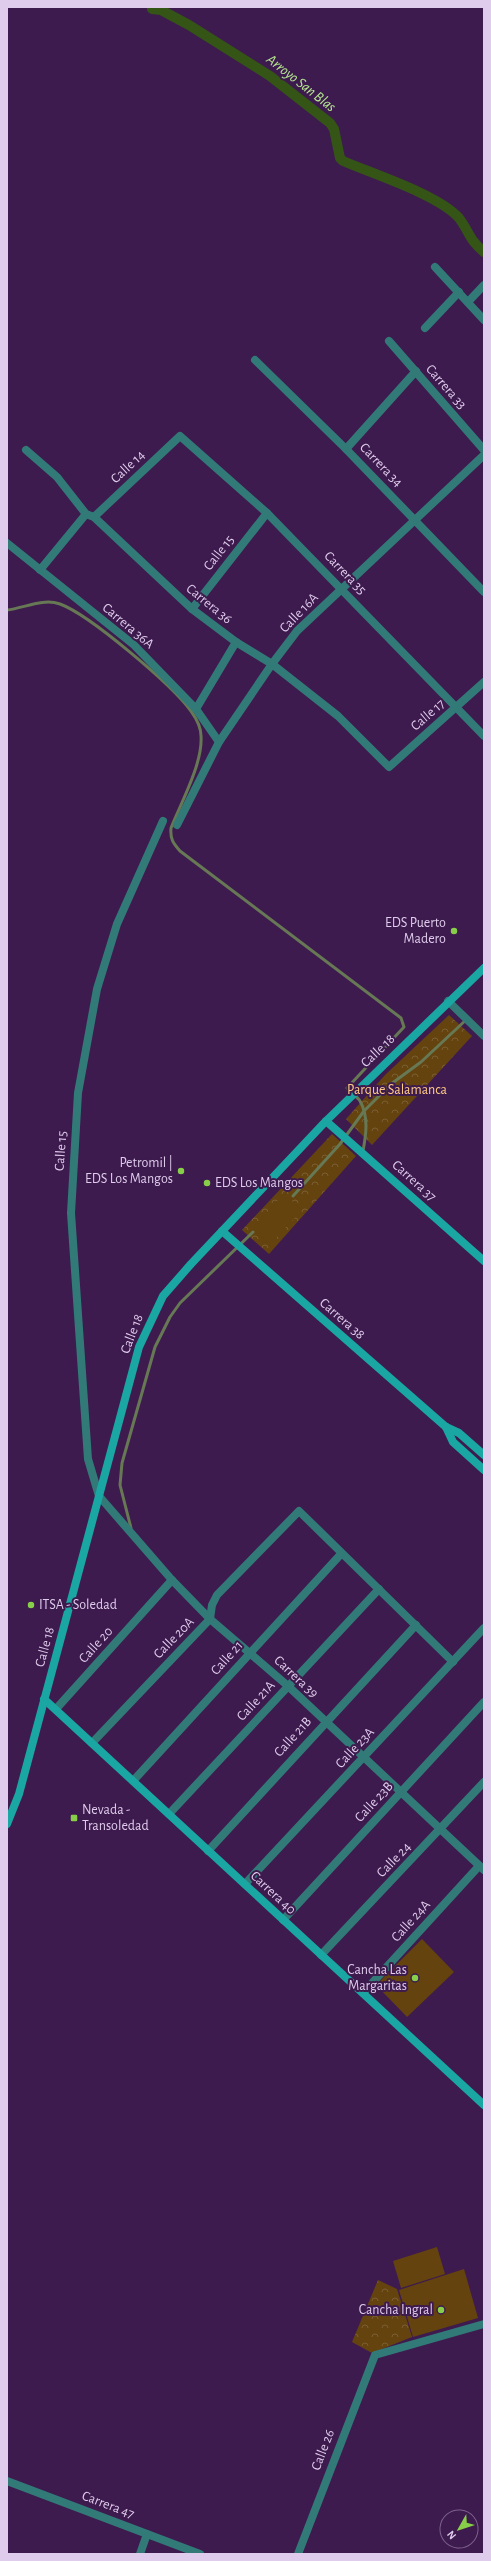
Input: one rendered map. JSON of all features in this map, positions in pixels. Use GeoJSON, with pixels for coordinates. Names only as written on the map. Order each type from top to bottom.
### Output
{"type":"FeatureCollection","features":[{"type":"Feature","properties":{"kind":"street"},"geometry":{"type":"LineString","coordinates":[[435,267],[484,320]]}},
{"type":"Feature","properties":{"kind":"street"},"geometry":{"type":"LineString","coordinates":[[468,302],[484,285]]}},
{"type":"Feature","properties":{"kind":"street"},"geometry":{"type":"LineString","coordinates":[[425,328],[459,292]]}},
{"type":"Feature","properties":{"kind":"street","name":"Carrera 33"},"geometry":{"type":"LineString","coordinates":[[389,341],[484,450]]}},
{"type":"Feature","properties":{"kind":"street","name":"Carrera 34"},"geometry":{"type":"LineString","coordinates":[[255,360],[346,449],[484,592]]}},
{"type":"Feature","properties":{"kind":"street"},"geometry":{"type":"LineString","coordinates":[[346,449],[416,371]]}},
{"type":"Feature","properties":{"kind":"street","name":"Carrera 35"},"geometry":{"type":"LineString","coordinates":[[180,436],[267,513],[484,736]]}},
{"type":"Feature","properties":{"kind":"street","name":"Calle 14"},"geometry":{"type":"LineString","coordinates":[[94,517],[180,436]]}},
{"type":"Feature","properties":{"kind":"street"},"geometry":{"type":"LineString","coordinates":[[26,450],[57,477],[86,514],[40,570]]}},
{"type":"Feature","properties":{"kind":"street","name":"Calle 16A"},"geometry":{"type":"LineString","coordinates":[[177,825],[219,742],[272,664],[297,631],[343,590],[415,519],[484,456]]}},
{"type":"Feature","properties":{"kind":"street","name":"Calle 15"},"geometry":{"type":"LineString","coordinates":[[192,609],[267,513]]}},
{"type":"Feature","properties":{"kind":"street","name":"Carrera 36"},"geometry":{"type":"LineString","coordinates":[[86,514],[94,517],[192,609],[236,642],[272,664],[338,716],[389,767]]}},
{"type":"Feature","properties":{"kind":"street","name":"Carrera 36A"},"geometry":{"type":"LineString","coordinates":[[7,542],[134,645],[196,709],[219,742]]}},
{"type":"Feature","properties":{"kind":"street"},"geometry":{"type":"LineString","coordinates":[[196,709],[236,642]]}},
{"type":"Feature","properties":{"kind":"street","name":"Calle 17"},"geometry":{"type":"LineString","coordinates":[[389,767],[484,682]]}},
{"type":"Feature","properties":{"kind":"street","name":"Calle 15"},"geometry":{"type":"LineString","coordinates":[[99,1496],[88,1459],[71,1213],[78,1093],[97,989],[112,938],[163,821]]}},
{"type":"Feature","properties":{"kind":"street","name":"Calle 18"},"geometry":{"type":"LineString","coordinates":[[7,1824],[19,1794],[139,1347],[150,1319],[163,1296],[222,1230],[326,1120],[484,968]]}},
{"type":"Feature","properties":{"kind":"street"},"geometry":{"type":"LineString","coordinates":[[448,1001],[484,1036]]}},
{"type":"Feature","properties":{"kind":"street","name":"Carrera 37"},"geometry":{"type":"LineString","coordinates":[[326,1120],[484,1261]]}},
{"type":"Feature","properties":{"kind":"street","name":"Carrera 38"},"geometry":{"type":"LineString","coordinates":[[222,1230],[446,1427],[459,1433],[484,1455]]}},
{"type":"Feature","properties":{"kind":"street","name":"Carrera 38"},"geometry":{"type":"LineString","coordinates":[[446,1427],[453,1442],[484,1470]]}},
{"type":"Feature","properties":{"kind":"street","name":"Carrera 39"},"geometry":{"type":"LineString","coordinates":[[99,1496],[172,1580],[210,1619],[288,1686],[400,1794],[481,1868]]}},
{"type":"Feature","properties":{"kind":"street","name":"Calle 20A"},"geometry":{"type":"LineString","coordinates":[[92,1743],[210,1619],[212,1605],[217,1595],[299,1511],[341,1554]]}},
{"type":"Feature","properties":{"kind":"street"},"geometry":{"type":"LineString","coordinates":[[341,1554],[453,1662]]}},
{"type":"Feature","properties":{"kind":"street","name":"Calle 21"},"geometry":{"type":"LineString","coordinates":[[133,1781],[341,1554]]}},
{"type":"Feature","properties":{"kind":"street","name":"Calle 20"},"geometry":{"type":"LineString","coordinates":[[56,1709],[172,1580]]}},
{"type":"Feature","properties":{"kind":"street","name":"Calle 21A"},"geometry":{"type":"LineString","coordinates":[[169,1814],[379,1589]]}},
{"type":"Feature","properties":{"kind":"street","name":"Calle 21B"},"geometry":{"type":"LineString","coordinates":[[208,1850],[416,1625]]}},
{"type":"Feature","properties":{"kind":"street","name":"Calle 23A"},"geometry":{"type":"LineString","coordinates":[[245,1884],[484,1628]]}},
{"type":"Feature","properties":{"kind":"street","name":"Carrera 40"},"geometry":{"type":"LineString","coordinates":[[44,1699],[484,2105]]}},
{"type":"Feature","properties":{"kind":"street","name":"Calle 23B"},"geometry":{"type":"LineString","coordinates":[[283,1920],[484,1702]]}},
{"type":"Feature","properties":{"kind":"street","name":"Calle 24"},"geometry":{"type":"LineString","coordinates":[[321,1955],[484,1782]]}},
{"type":"Feature","properties":{"kind":"street","name":"Calle 24A"},"geometry":{"type":"LineString","coordinates":[[363,1993],[481,1868]]}},
{"type":"Feature","properties":{"kind":"street","name":"Calle 26"},"geometry":{"type":"LineString","coordinates":[[298,2554],[374,2355],[484,2324]]}},
{"type":"Feature","properties":{"kind":"street","name":"Carrera 47"},"geometry":{"type":"LineString","coordinates":[[7,2481],[200,2554]]}},
{"type":"Feature","properties":{"kind":"street"},"geometry":{"type":"LineString","coordinates":[[140,2554],[148,2534]]}},
{"type":"Feature","properties":{"kind":"green space","name":"Parque Salamanca"},"geometry":{"type":"Polygon","coordinates":[[[449,1015],[472,1036],[372,1145],[346,1119],[385,1075],[449,1015]]]}},
{"type":"Feature","properties":{"kind":"green space","name":"Parque Salamanca"},"geometry":{"type":"Polygon","coordinates":[[[332,1134],[356,1156],[269,1254],[242,1230],[332,1134]]]}},
{"type":"Feature","properties":{"kind":"green space"},"geometry":{"type":"Polygon","coordinates":[[[284,1194],[302,1210],[270,1244],[253,1228],[284,1194]]]}},
{"type":"Feature","properties":{"kind":"green space","name":"Cancha Las Margaritas"},"geometry":{"type":"Polygon","coordinates":[[[422,1939],[454,1972],[407,2017],[376,1985],[422,1939]]]}},
{"type":"Feature","properties":{"kind":"green space","name":"Cancha Ingral"},"geometry":{"type":"Polygon","coordinates":[[[437,2247],[445,2274],[401,2288],[393,2261],[437,2247]]]}},
{"type":"Feature","properties":{"kind":"green space","name":"Cancha Ingral"},"geometry":{"type":"Polygon","coordinates":[[[464,2269],[478,2318],[413,2337],[399,2290],[464,2269]]]}},
{"type":"Feature","properties":{"kind":"green space"},"geometry":{"type":"Polygon","coordinates":[[[378,2280],[397,2289],[412,2337],[372,2353],[352,2342],[378,2280]]]}},
{"type":"Feature","properties":{"kind":"waterway","name":"Arroyo San Blas"},"geometry":{"type":"LineString","coordinates":[[152,9],[161,10],[189,25],[270,76],[330,123],[334,129],[340,158],[343,161],[421,193],[450,209],[459,218],[472,239],[484,252]]}},
{"type":"Feature","properties":{"kind":"waterway"},"geometry":{"type":"LineString","coordinates":[[7,610],[47,602],[60,604],[110,636],[130,652],[181,699],[191,711],[198,723],[201,733],[201,747],[195,770],[171,828],[172,841],[180,851],[401,1018],[404,1027],[347,1088],[360,1101],[365,1113],[366,1132],[363,1151]]}},
{"type":"Feature","properties":{"kind":"waterway"},"geometry":{"type":"LineString","coordinates":[[293,1196],[340,1144],[364,1111],[391,1084],[421,1062],[467,1019]]}},
{"type":"Feature","properties":{"kind":"waterway"},"geometry":{"type":"LineString","coordinates":[[131,1528],[120,1485],[122,1463],[155,1347],[170,1317],[180,1303],[253,1232]]}},
{"type":"Feature","properties":{"kind":"place","name":"EDS Puerto Madero"},"geometry":{"type":"Point","coordinates":[454,931]}},
{"type":"Feature","properties":{"kind":"place","name":"Petromil | EDS Los Mangos"},"geometry":{"type":"Point","coordinates":[181,1171]}},
{"type":"Feature","properties":{"kind":"place","name":"EDS Los Mangos"},"geometry":{"type":"Point","coordinates":[207,1183]}},
{"type":"Feature","properties":{"kind":"place","name":"ITSA - Soledad"},"geometry":{"type":"Point","coordinates":[31,1605]}},
{"type":"Feature","properties":{"kind":"place","name":"Nevada - Transoledad"},"geometry":{"type":"Point","coordinates":[74,1818]}},
{"type":"Feature","properties":{"kind":"place","name":"Cancha Las Margaritas"},"geometry":{"type":"Point","coordinates":[415,1978]}},
{"type":"Feature","properties":{"kind":"place","name":"Cancha Ingral"},"geometry":{"type":"Point","coordinates":[441,2310]}}]}
